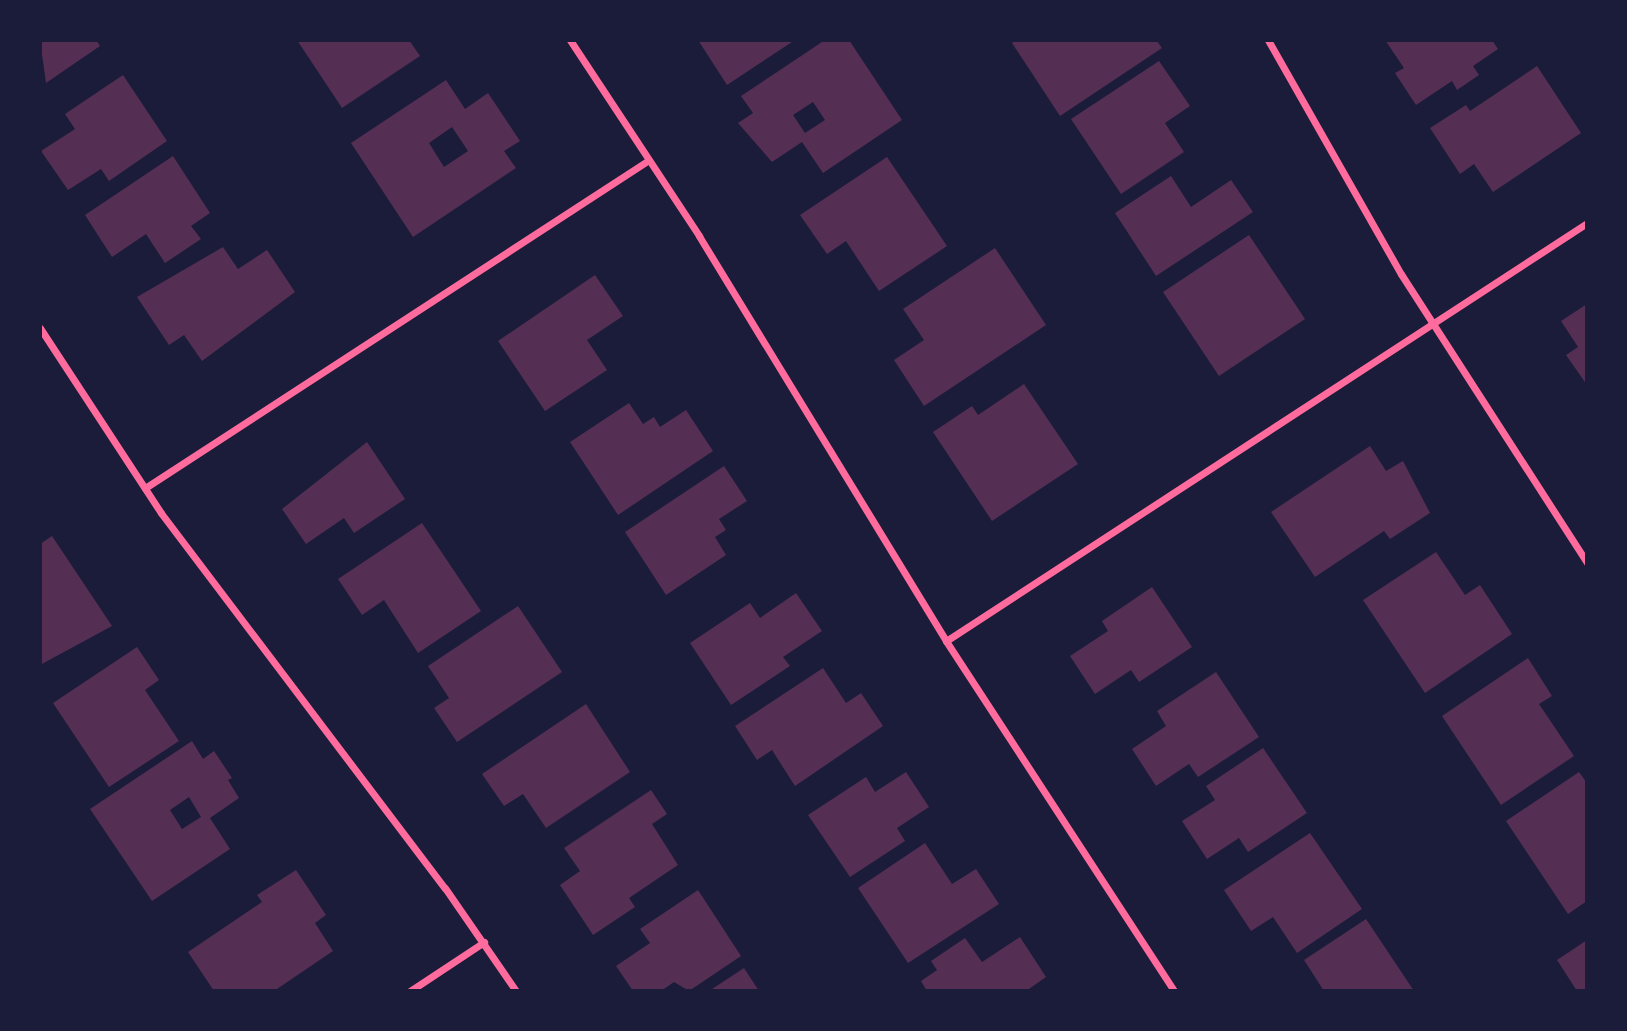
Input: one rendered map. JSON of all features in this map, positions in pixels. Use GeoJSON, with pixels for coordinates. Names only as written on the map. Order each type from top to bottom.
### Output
{"type":"FeatureCollection","features":[{"type":"Feature","properties":{"kind":"street"},"geometry":{"type":"LineString","coordinates":[[570,40],[649,160],[946,640],[1174,991]]}},
{"type":"Feature","properties":{"kind":"street"},"geometry":{"type":"LineString","coordinates":[[1268,40],[1432,324],[1587,563]]}},
{"type":"Feature","properties":{"kind":"street"},"geometry":{"type":"LineString","coordinates":[[145,488],[649,160]]}},
{"type":"Feature","properties":{"kind":"street"},"geometry":{"type":"LineString","coordinates":[[946,640],[1587,223]]}},
{"type":"Feature","properties":{"kind":"street"},"geometry":{"type":"LineString","coordinates":[[40,328],[145,488],[484,942],[516,991]]}},
{"type":"Feature","properties":{"kind":"street"},"geometry":{"type":"LineString","coordinates":[[410,991],[484,942]]}},
{"type":"Feature","properties":{"kind":"building"},"geometry":{"type":"Polygon","coordinates":[[[40,40],[96,40],[100,46],[46,83],[40,40]]]}},
{"type":"Feature","properties":{"kind":"building"},"geometry":{"type":"Polygon","coordinates":[[[297,40],[409,40],[420,56],[342,108],[297,40]]]}},
{"type":"Feature","properties":{"kind":"building"},"geometry":{"type":"Polygon","coordinates":[[[698,40],[795,40],[727,85],[698,40]]]}},
{"type":"Feature","properties":{"kind":"building"},"geometry":{"type":"Polygon","coordinates":[[[825,40],[849,40],[902,120],[823,173],[802,142],[772,162],[738,123],[753,113],[741,96],[825,40]],[[813,102],[793,115],[805,133],[825,120],[813,102]]]}},
{"type":"Feature","properties":{"kind":"building"},"geometry":{"type":"Polygon","coordinates":[[[1016,40],[1156,40],[1162,48],[1060,116],[1012,43],[1016,40]]]}},
{"type":"Feature","properties":{"kind":"building"},"geometry":{"type":"Polygon","coordinates":[[[1385,40],[1492,40],[1498,49],[1473,66],[1479,75],[1457,90],[1452,81],[1416,105],[1395,73],[1404,68],[1385,40]]]}},
{"type":"Feature","properties":{"kind":"building"},"geometry":{"type":"Polygon","coordinates":[[[1159,61],[1190,106],[1165,123],[1184,152],[1121,194],[1071,119],[1159,61]]]}},
{"type":"Feature","properties":{"kind":"building"},"geometry":{"type":"Polygon","coordinates":[[[1537,66],[1581,133],[1493,192],[1474,164],[1460,174],[1430,128],[1466,105],[1470,111],[1537,66]]]}},
{"type":"Feature","properties":{"kind":"building"},"geometry":{"type":"Polygon","coordinates":[[[123,75],[167,141],[109,181],[101,169],[68,190],[41,151],[75,129],[65,114],[123,75]]]}},
{"type":"Feature","properties":{"kind":"building"},"geometry":{"type":"Polygon","coordinates":[[[446,80],[465,109],[488,93],[520,141],[504,151],[516,168],[413,237],[351,143],[446,80]],[[452,127],[429,143],[444,167],[468,151],[452,127]]]}},
{"type":"Feature","properties":{"kind":"building"},"geometry":{"type":"Polygon","coordinates":[[[173,156],[210,213],[191,226],[201,239],[165,263],[146,234],[112,257],[85,215],[173,156]]]}},
{"type":"Feature","properties":{"kind":"building"},"geometry":{"type":"Polygon","coordinates":[[[887,157],[947,246],[879,291],[846,241],[827,254],[800,215],[887,157]]]}},
{"type":"Feature","properties":{"kind":"building"},"geometry":{"type":"Polygon","coordinates":[[[1171,176],[1191,207],[1231,180],[1253,212],[1156,276],[1115,213],[1171,176]]]}},
{"type":"Feature","properties":{"kind":"building"},"geometry":{"type":"Polygon","coordinates":[[[1249,235],[1305,319],[1219,376],[1163,292],[1249,235]]]}},
{"type":"Feature","properties":{"kind":"building"},"geometry":{"type":"Polygon","coordinates":[[[223,247],[238,269],[267,250],[295,292],[202,361],[184,335],[169,345],[137,297],[223,247]]]}},
{"type":"Feature","properties":{"kind":"building"},"geometry":{"type":"Polygon","coordinates":[[[995,248],[1046,325],[924,406],[894,360],[924,340],[903,309],[995,248]]]}},
{"type":"Feature","properties":{"kind":"building"},"geometry":{"type":"Polygon","coordinates":[[[595,275],[623,316],[587,340],[607,370],[545,411],[498,341],[595,275]]]}},
{"type":"Feature","properties":{"kind":"building"},"geometry":{"type":"Polygon","coordinates":[[[1587,304],[1587,385],[1566,355],[1578,347],[1561,321],[1587,304]]]}},
{"type":"Feature","properties":{"kind":"building"},"geometry":{"type":"Polygon","coordinates":[[[1024,384],[1078,464],[992,521],[933,432],[972,406],[978,415],[1024,384]]]}},
{"type":"Feature","properties":{"kind":"building"},"geometry":{"type":"Polygon","coordinates":[[[629,403],[643,424],[654,417],[660,427],[686,410],[713,451],[618,515],[570,442],[629,403]]]}},
{"type":"Feature","properties":{"kind":"building"},"geometry":{"type":"Polygon","coordinates":[[[367,442],[405,499],[354,533],[344,518],[306,544],[282,509],[367,442]]]}},
{"type":"Feature","properties":{"kind":"building"},"geometry":{"type":"Polygon","coordinates":[[[1370,446],[1386,471],[1403,461],[1430,513],[1390,539],[1384,531],[1315,577],[1271,512],[1370,446]]]}},
{"type":"Feature","properties":{"kind":"building"},"geometry":{"type":"Polygon","coordinates":[[[724,466],[747,501],[719,519],[726,530],[715,537],[726,555],[666,595],[625,532],[724,466]]]}},
{"type":"Feature","properties":{"kind":"building"},"geometry":{"type":"Polygon","coordinates":[[[422,523],[481,611],[418,653],[384,600],[362,615],[338,579],[422,523]]]}},
{"type":"Feature","properties":{"kind":"building"},"geometry":{"type":"Polygon","coordinates":[[[52,536],[112,626],[40,665],[40,544],[52,536]]]}},
{"type":"Feature","properties":{"kind":"building"},"geometry":{"type":"Polygon","coordinates":[[[1436,552],[1465,595],[1480,585],[1512,634],[1425,693],[1363,600],[1436,552]]]}},
{"type":"Feature","properties":{"kind":"building"},"geometry":{"type":"Polygon","coordinates":[[[1152,587],[1192,647],[1139,682],[1131,670],[1095,694],[1070,656],[1108,631],[1102,621],[1152,587]]]}},
{"type":"Feature","properties":{"kind":"building"},"geometry":{"type":"Polygon","coordinates":[[[796,593],[822,631],[783,657],[790,666],[731,705],[690,643],[750,603],[760,618],[796,593]]]}},
{"type":"Feature","properties":{"kind":"building"},"geometry":{"type":"Polygon","coordinates":[[[518,606],[562,672],[457,742],[434,708],[449,698],[428,666],[518,606]]]}},
{"type":"Feature","properties":{"kind":"building"},"geometry":{"type":"Polygon","coordinates":[[[137,647],[159,680],[145,690],[179,741],[109,787],[53,703],[137,647]]]}},
{"type":"Feature","properties":{"kind":"building"},"geometry":{"type":"Polygon","coordinates":[[[1528,658],[1552,696],[1539,704],[1574,756],[1501,805],[1442,716],[1528,658]]]}},
{"type":"Feature","properties":{"kind":"building"},"geometry":{"type":"Polygon","coordinates":[[[823,668],[846,703],[861,693],[883,726],[795,786],[772,750],[757,760],[735,726],[823,668]]]}},
{"type":"Feature","properties":{"kind":"building"},"geometry":{"type":"Polygon","coordinates":[[[1216,672],[1259,737],[1198,777],[1189,764],[1156,786],[1132,749],[1166,726],[1157,711],[1216,672]]]}},
{"type":"Feature","properties":{"kind":"building"},"geometry":{"type":"Polygon","coordinates":[[[586,704],[630,772],[546,828],[523,794],[504,806],[482,774],[586,704]]]}},
{"type":"Feature","properties":{"kind":"building"},"geometry":{"type":"Polygon","coordinates":[[[192,741],[203,759],[214,751],[232,778],[228,780],[239,798],[210,818],[230,849],[152,901],[90,809],[192,741]],[[189,797],[170,810],[182,829],[201,817],[189,797]]]}},
{"type":"Feature","properties":{"kind":"building"},"geometry":{"type":"Polygon","coordinates":[[[1263,748],[1307,813],[1248,852],[1239,838],[1207,859],[1182,821],[1215,800],[1206,786],[1263,748]]]}},
{"type":"Feature","properties":{"kind":"building"},"geometry":{"type":"Polygon","coordinates":[[[906,772],[929,807],[897,828],[905,841],[850,877],[808,815],[866,777],[875,792],[906,772]]]}},
{"type":"Feature","properties":{"kind":"building"},"geometry":{"type":"Polygon","coordinates":[[[1579,772],[1587,783],[1587,901],[1568,914],[1506,821],[1579,772]]]}},
{"type":"Feature","properties":{"kind":"building"},"geometry":{"type":"Polygon","coordinates":[[[651,790],[667,814],[652,824],[678,865],[629,898],[635,907],[593,935],[560,885],[580,871],[564,848],[651,790]]]}},
{"type":"Feature","properties":{"kind":"building"},"geometry":{"type":"Polygon","coordinates":[[[1310,833],[1362,909],[1297,953],[1273,917],[1251,931],[1224,890],[1310,833]]]}},
{"type":"Feature","properties":{"kind":"building"},"geometry":{"type":"Polygon","coordinates":[[[925,843],[952,884],[976,869],[999,904],[908,963],[858,888],[925,843]]]}},
{"type":"Feature","properties":{"kind":"building"},"geometry":{"type":"Polygon","coordinates":[[[296,870],[326,915],[315,923],[333,951],[274,991],[214,991],[188,952],[262,902],[257,895],[296,870]]]}},
{"type":"Feature","properties":{"kind":"building"},"geometry":{"type":"Polygon","coordinates":[[[698,890],[741,956],[689,991],[674,982],[661,991],[633,991],[616,966],[650,943],[640,929],[698,890]]]}},
{"type":"Feature","properties":{"kind":"building"},"geometry":{"type":"Polygon","coordinates":[[[1366,919],[1414,991],[1324,991],[1304,960],[1366,919]]]}},
{"type":"Feature","properties":{"kind":"building"},"geometry":{"type":"Polygon","coordinates":[[[1020,937],[1046,977],[1026,991],[927,991],[921,981],[937,970],[931,961],[965,938],[982,962],[1020,937]]]}},
{"type":"Feature","properties":{"kind":"building"},"geometry":{"type":"Polygon","coordinates":[[[1587,940],[1587,991],[1577,991],[1557,960],[1587,940]]]}},
{"type":"Feature","properties":{"kind":"building"},"geometry":{"type":"Polygon","coordinates":[[[744,968],[759,991],[709,991],[744,968]]]}}]}
